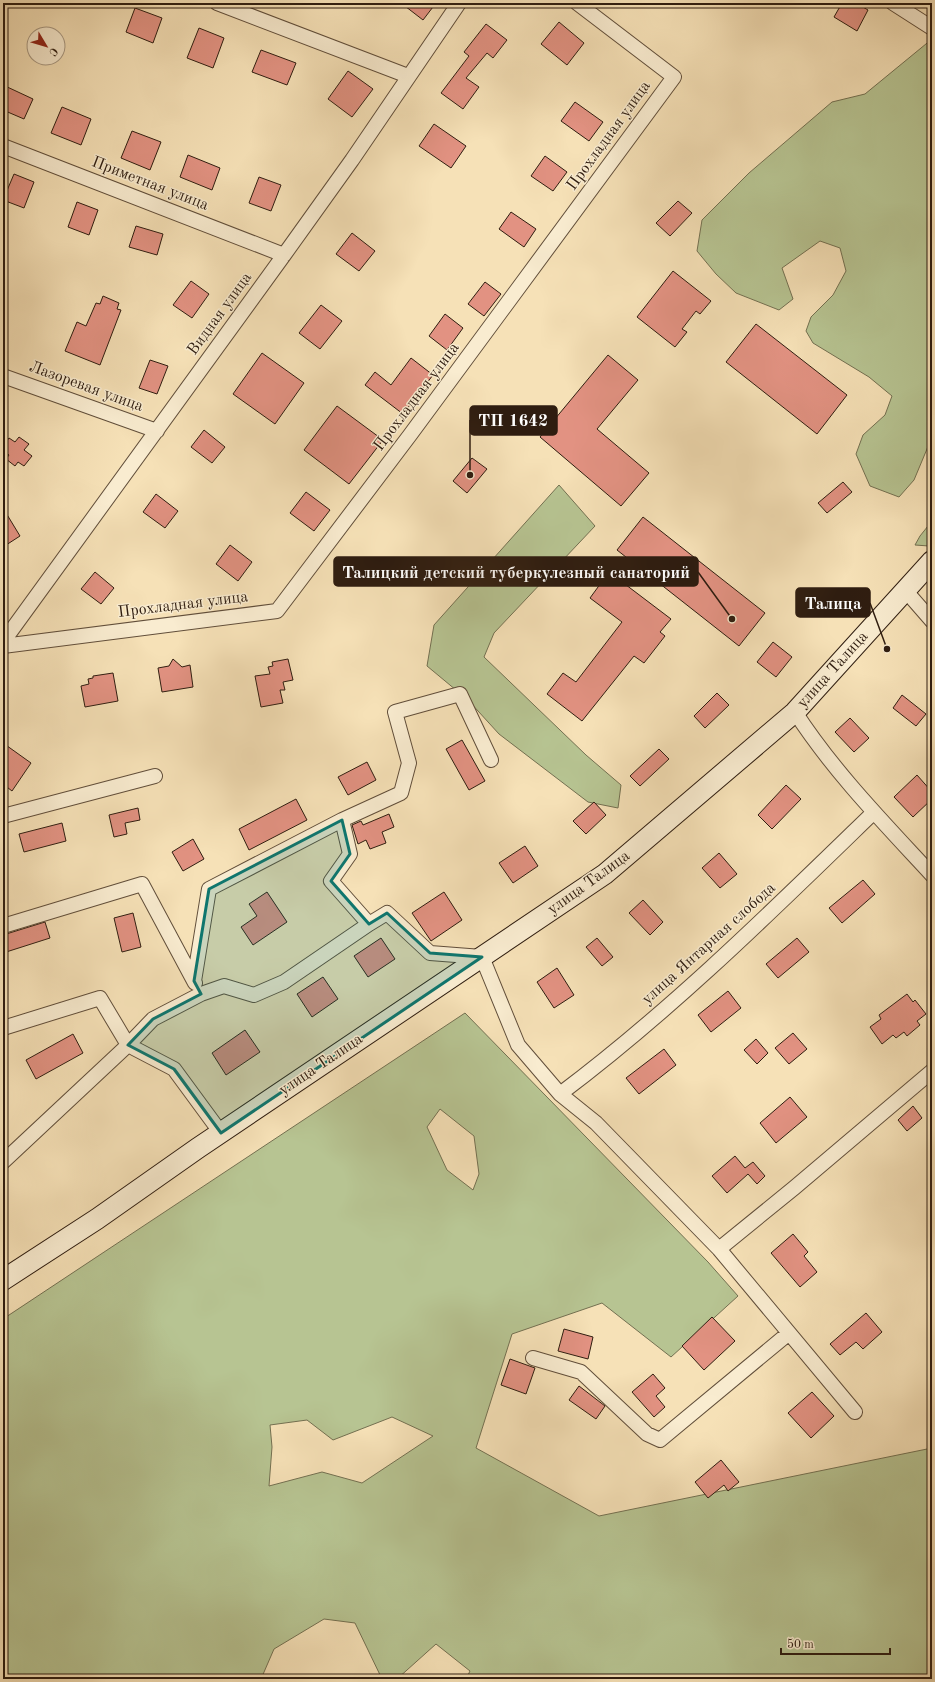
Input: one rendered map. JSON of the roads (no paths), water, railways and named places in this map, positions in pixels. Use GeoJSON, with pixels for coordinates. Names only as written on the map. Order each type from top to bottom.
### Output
{"type":"FeatureCollection","features":[{"type":"Feature","properties":{"kind":"street"},"geometry":{"type":"LineString","coordinates":[[217,3],[408,76]]}},
{"type":"Feature","properties":{"kind":"street","name":"Видная улица"},"geometry":{"type":"LineString","coordinates":[[3,642],[352,160],[458,3]]}},
{"type":"Feature","properties":{"kind":"street","name":"Прохладная улица"},"geometry":{"type":"LineString","coordinates":[[3,646],[277,611],[415,428],[674,77],[577,3]]}},
{"type":"Feature","properties":{"kind":"street"},"geometry":{"type":"LineString","coordinates":[[893,3],[932,28]]}},
{"type":"Feature","properties":{"kind":"street","name":"Приметная улица"},"geometry":{"type":"LineString","coordinates":[[3,146],[284,255]]}},
{"type":"Feature","properties":{"kind":"street","name":"Лазоревая улица"},"geometry":{"type":"LineString","coordinates":[[3,376],[157,431]]}},
{"type":"Feature","properties":{"kind":"street","name":"улица Талица"},"geometry":{"type":"LineString","coordinates":[[3,1280],[97,1219],[198,1148],[606,874],[794,712],[932,561]]}},
{"type":"Feature","properties":{"kind":"street"},"geometry":{"type":"LineString","coordinates":[[905,590],[932,621]]}},
{"type":"Feature","properties":{"kind":"street"},"geometry":{"type":"LineString","coordinates":[[194,981],[209,889],[342,820],[401,793],[409,763],[395,712],[460,694],[491,760]]}},
{"type":"Feature","properties":{"kind":"street"},"geometry":{"type":"LineString","coordinates":[[794,712],[816,744],[874,812],[932,876]]}},
{"type":"Feature","properties":{"kind":"street"},"geometry":{"type":"LineString","coordinates":[[3,816],[155,776]]}},
{"type":"Feature","properties":{"kind":"street","name":"улица Янтарная слобода"},"geometry":{"type":"LineString","coordinates":[[560,1094],[583,1077],[698,980],[874,812]]}},
{"type":"Feature","properties":{"kind":"street"},"geometry":{"type":"LineString","coordinates":[[342,820],[350,854],[332,881],[369,924]]}},
{"type":"Feature","properties":{"kind":"street"},"geometry":{"type":"LineString","coordinates":[[3,926],[142,884],[201,994]]}},
{"type":"Feature","properties":{"kind":"street"},"geometry":{"type":"LineString","coordinates":[[3,1162],[153,1019],[201,994],[224,986],[254,995],[284,982],[387,913],[430,953],[482,957],[518,1045],[560,1094],[596,1123],[718,1249],[855,1412]]}},
{"type":"Feature","properties":{"kind":"street"},"geometry":{"type":"LineString","coordinates":[[3,1028],[100,998],[128,1044],[174,1069],[221,1133]]}},
{"type":"Feature","properties":{"kind":"street"},"geometry":{"type":"LineString","coordinates":[[718,1249],[828,1160],[932,1071]]}},
{"type":"Feature","properties":{"kind":"street"},"geometry":{"type":"LineString","coordinates":[[533,1358],[581,1372],[647,1434],[660,1440],[789,1333]]}},
{"type":"Feature","properties":{"kind":"place","name":"ТП 1642"},"geometry":{"type":"Point","coordinates":[470,475]}},
{"type":"Feature","properties":{"kind":"place","name":"Талицкий детский туберкулезный санаторий"},"geometry":{"type":"Point","coordinates":[732,619]}},
{"type":"Feature","properties":{"kind":"place","name":"Талица"},"geometry":{"type":"Point","coordinates":[887,649]}}]}
